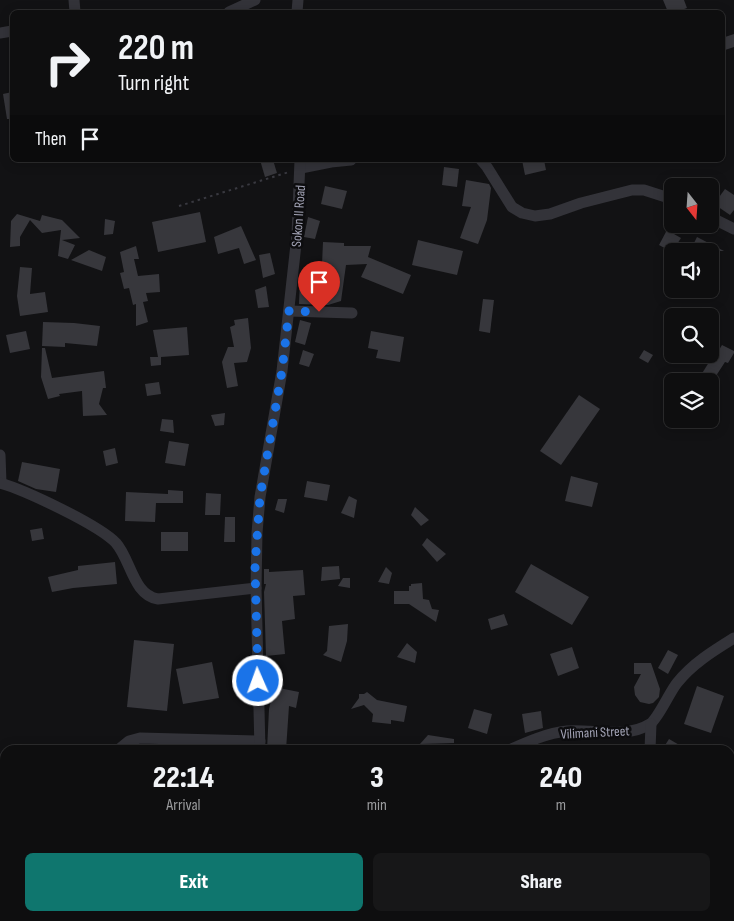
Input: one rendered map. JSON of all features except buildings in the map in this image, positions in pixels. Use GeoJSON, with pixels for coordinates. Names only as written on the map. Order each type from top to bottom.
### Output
{"type":"FeatureCollection","features":[{"type":"Feature","properties":{"kind":"street"},"geometry":{"type":"LineString","coordinates":[[234,10],[256,0]]}},
{"type":"Feature","properties":{"kind":"street"},"geometry":{"type":"LineString","coordinates":[[301,164],[332,162]]}},
{"type":"Feature","properties":{"kind":"street"},"geometry":{"type":"LineString","coordinates":[[483,162],[512,207],[522,213],[535,216],[550,214],[581,203],[632,190],[644,190],[664,196]]}},
{"type":"Feature","properties":{"kind":"street","name":"Sokon II Road"},"geometry":{"type":"LineString","coordinates":[[260,745],[256,550],[260,497],[282,371],[289,311],[301,164]]}},
{"type":"Feature","properties":{"kind":"street"},"geometry":{"type":"LineString","coordinates":[[719,222],[734,229]]}},
{"type":"Feature","properties":{"kind":"street"},"geometry":{"type":"LineString","coordinates":[[289,311],[352,313]]}},
{"type":"Feature","properties":{"kind":"street"},"geometry":{"type":"LineString","coordinates":[[0,455],[1,483],[103,532],[116,544],[146,595],[158,599],[256,588]]}},
{"type":"Feature","properties":{"kind":"street"},"geometry":{"type":"LineString","coordinates":[[650,745],[651,724],[677,683],[709,653],[734,638]]}},
{"type":"Feature","properties":{"kind":"street","name":"Vilimani Street"},"geometry":{"type":"LineString","coordinates":[[522,745],[564,731],[618,732],[637,729],[651,724]]}},
{"type":"Feature","properties":{"kind":"street"},"geometry":{"type":"LineString","coordinates":[[124,745],[132,739],[140,738],[245,745]]}},
{"type":"Feature","properties":{"kind":"path"},"geometry":{"type":"LineString","coordinates":[[179,206],[301,164]]}},
{"type":"Feature","properties":{"kind":"route"},"geometry":{"type":"LineString","coordinates":[[258,681],[255,566],[260,497],[282,371],[289,311],[319,312]]}}]}
